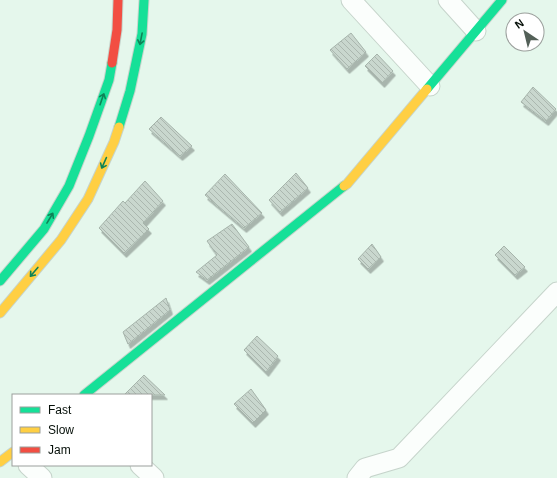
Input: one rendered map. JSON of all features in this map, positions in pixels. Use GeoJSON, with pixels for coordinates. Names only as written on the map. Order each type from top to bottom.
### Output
{"type":"FeatureCollection","features":[{"type":"Feature","properties":{"kind":"street"},"geometry":{"type":"LineString","coordinates":[[0,281],[44,230],[69,186],[109,80],[117,30],[118,0]]}},
{"type":"Feature","properties":{"kind":"street"},"geometry":{"type":"LineString","coordinates":[[0,313],[61,240],[88,199],[114,142],[130,91],[142,34],[144,0]]}},
{"type":"Feature","properties":{"kind":"street"},"geometry":{"type":"LineString","coordinates":[[351,0],[430,86]]}},
{"type":"Feature","properties":{"kind":"street"},"geometry":{"type":"LineString","coordinates":[[448,0],[476,31]]}},
{"type":"Feature","properties":{"kind":"street"},"geometry":{"type":"LineString","coordinates":[[85,394],[348,184],[502,0]]}},
{"type":"Feature","properties":{"kind":"street"},"geometry":{"type":"LineString","coordinates":[[357,478],[365,468],[399,458],[557,292]]}},
{"type":"Feature","properties":{"kind":"street"},"geometry":{"type":"LineString","coordinates":[[0,462],[12,453]]}},
{"type":"Feature","properties":{"kind":"street"},"geometry":{"type":"LineString","coordinates":[[29,466],[42,478]]}},
{"type":"Feature","properties":{"kind":"street"},"geometry":{"type":"LineString","coordinates":[[141,466],[154,478]]}},
{"type":"Feature","properties":{"kind":"building"},"geometry":{"type":"Polygon","coordinates":[[[351,33],[366,52],[347,69],[330,50],[351,33]]]}},
{"type":"Feature","properties":{"kind":"building"},"geometry":{"type":"Polygon","coordinates":[[[377,54],[393,71],[382,83],[365,66],[377,54]]]}},
{"type":"Feature","properties":{"kind":"building"},"geometry":{"type":"Polygon","coordinates":[[[533,87],[556,109],[546,121],[521,102],[533,87]]]}},
{"type":"Feature","properties":{"kind":"building"},"geometry":{"type":"Polygon","coordinates":[[[161,117],[192,146],[180,156],[149,129],[161,117]]]}},
{"type":"Feature","properties":{"kind":"building"},"geometry":{"type":"Polygon","coordinates":[[[296,173],[308,188],[280,212],[269,200],[296,173]]]}},
{"type":"Feature","properties":{"kind":"building"},"geometry":{"type":"Polygon","coordinates":[[[225,174],[262,213],[244,228],[205,195],[225,174]]]}},
{"type":"Feature","properties":{"kind":"building"},"geometry":{"type":"Polygon","coordinates":[[[145,181],[163,201],[143,223],[149,229],[124,253],[99,228],[123,201],[125,203],[145,181]]]}},
{"type":"Feature","properties":{"kind":"building"},"geometry":{"type":"Polygon","coordinates":[[[232,224],[249,247],[207,280],[196,272],[217,255],[207,241],[232,224]]]}},
{"type":"Feature","properties":{"kind":"building"},"geometry":{"type":"Polygon","coordinates":[[[372,244],[381,257],[368,269],[358,259],[372,244]]]}},
{"type":"Feature","properties":{"kind":"building"},"geometry":{"type":"Polygon","coordinates":[[[504,246],[525,267],[515,275],[495,255],[504,246]]]}},
{"type":"Feature","properties":{"kind":"building"},"geometry":{"type":"Polygon","coordinates":[[[166,298],[170,310],[128,344],[123,332],[166,298]]]}},
{"type":"Feature","properties":{"kind":"building"},"geometry":{"type":"Polygon","coordinates":[[[257,336],[278,356],[266,372],[244,350],[257,336]]]}},
{"type":"Feature","properties":{"kind":"building"},"geometry":{"type":"Polygon","coordinates":[[[144,375],[165,395],[152,394],[125,394],[144,375]]]}},
{"type":"Feature","properties":{"kind":"building"},"geometry":{"type":"Polygon","coordinates":[[[251,389],[266,410],[253,423],[234,404],[251,389]]]}},
{"type":"Feature","properties":{"kind":"traffic: fast"},"geometry":{"type":"LineString","coordinates":[[119,127],[130,91],[142,34],[144,0]]}},
{"type":"Feature","properties":{"kind":"traffic: fast"},"geometry":{"type":"LineString","coordinates":[[427,89],[502,0]]}},
{"type":"Feature","properties":{"kind":"traffic: fast"},"geometry":{"type":"LineString","coordinates":[[0,281],[44,229],[69,186],[109,80],[112,63]]}},
{"type":"Feature","properties":{"kind":"traffic: fast"},"geometry":{"type":"LineString","coordinates":[[85,394],[344,186]]}},
{"type":"Feature","properties":{"kind":"traffic: slow"},"geometry":{"type":"LineString","coordinates":[[344,186],[427,89]]}},
{"type":"Feature","properties":{"kind":"traffic: slow"},"geometry":{"type":"LineString","coordinates":[[0,313],[61,240],[88,199],[114,142],[119,127]]}},
{"type":"Feature","properties":{"kind":"traffic: slow"},"geometry":{"type":"LineString","coordinates":[[0,462],[12,453]]}},
{"type":"Feature","properties":{"kind":"traffic: jam"},"geometry":{"type":"LineString","coordinates":[[112,63],[117,30],[118,0]]}}]}
